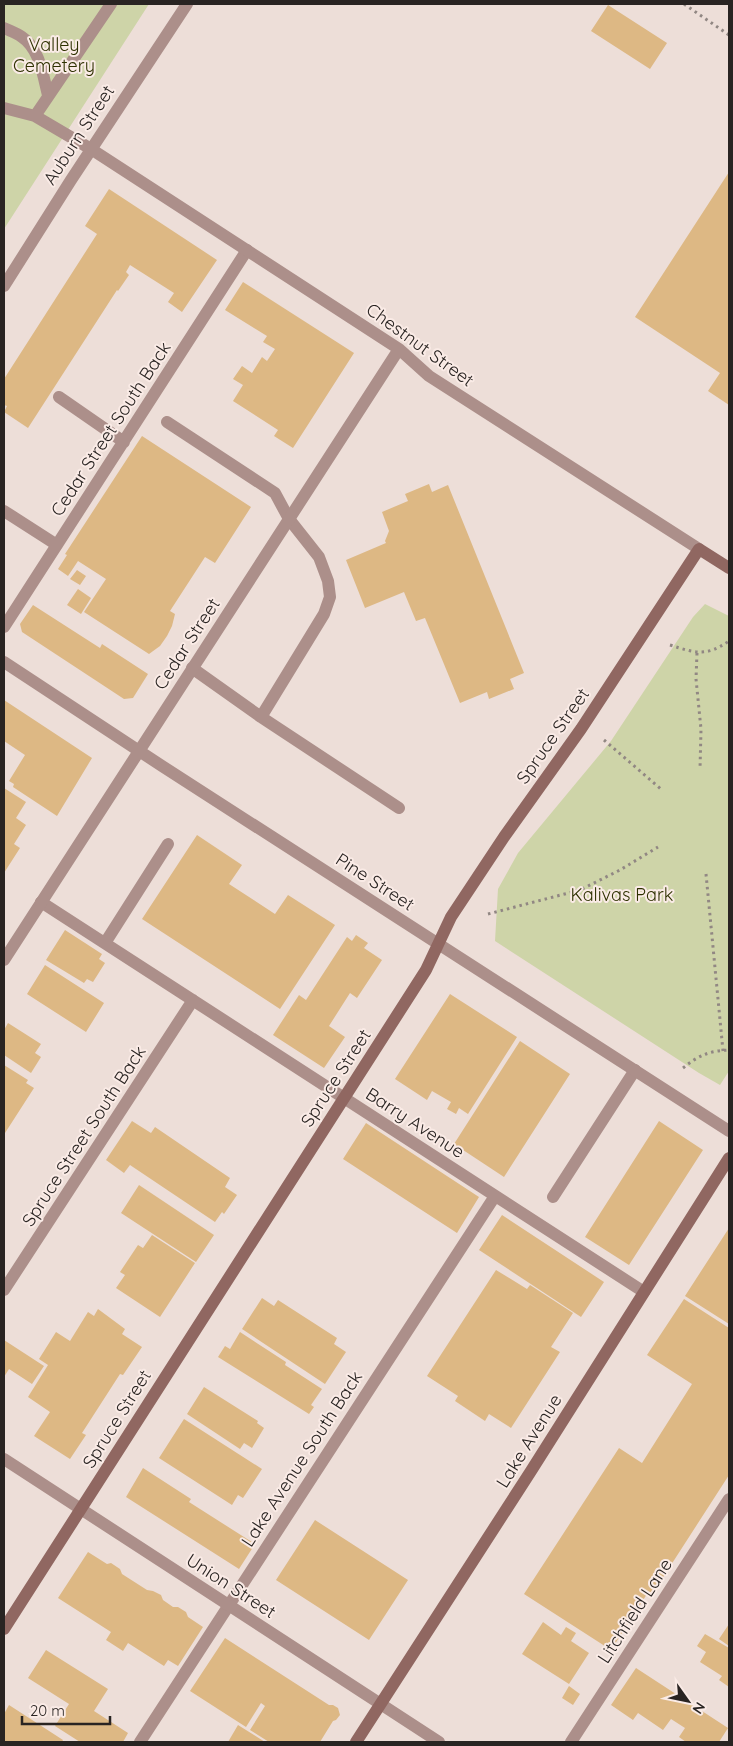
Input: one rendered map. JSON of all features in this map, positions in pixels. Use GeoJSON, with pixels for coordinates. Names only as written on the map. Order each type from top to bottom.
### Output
{"type":"FeatureCollection","features":[{"type":"Feature","properties":{"kind":"street"},"geometry":{"type":"LineString","coordinates":[[35,116],[111,4]]}},
{"type":"Feature","properties":{"kind":"street","name":"Auburn Street"},"geometry":{"type":"LineString","coordinates":[[4,286],[186,4]]}},
{"type":"Feature","properties":{"kind":"street"},"geometry":{"type":"LineString","coordinates":[[4,28],[21,36],[31,44],[39,62],[48,95]]}},
{"type":"Feature","properties":{"kind":"street","name":"Chestnut Street"},"geometry":{"type":"LineString","coordinates":[[4,108],[35,116],[91,149],[400,349],[429,376],[729,568]]}},
{"type":"Feature","properties":{"kind":"street","name":"Cedar Street South Back"},"geometry":{"type":"LineString","coordinates":[[4,627],[247,250]]}},
{"type":"Feature","properties":{"kind":"street","name":"Cedar Street"},"geometry":{"type":"LineString","coordinates":[[4,960],[138,750],[400,349]]}},
{"type":"Feature","properties":{"kind":"street"},"geometry":{"type":"LineString","coordinates":[[59,397],[124,442]]}},
{"type":"Feature","properties":{"kind":"street"},"geometry":{"type":"LineString","coordinates":[[167,422],[275,493],[289,519],[319,557],[325,573],[330,597],[324,614],[261,717]]}},
{"type":"Feature","properties":{"kind":"street"},"geometry":{"type":"LineString","coordinates":[[4,510],[57,545]]}},
{"type":"Feature","properties":{"kind":"street","name":"Spruce Street"},"geometry":{"type":"LineString","coordinates":[[4,1629],[426,970],[451,917],[581,729],[699,548]]}},
{"type":"Feature","properties":{"kind":"street","name":"Pine Street"},"geometry":{"type":"LineString","coordinates":[[4,662],[729,1131]]}},
{"type":"Feature","properties":{"kind":"street"},"geometry":{"type":"LineString","coordinates":[[192,668],[261,717],[399,808]]}},
{"type":"Feature","properties":{"kind":"street"},"geometry":{"type":"LineString","coordinates":[[105,943],[168,844]]}},
{"type":"Feature","properties":{"kind":"street","name":"Barry Avenue"},"geometry":{"type":"LineString","coordinates":[[41,902],[644,1292]]}},
{"type":"Feature","properties":{"kind":"street","name":"Spruce Street South Back"},"geometry":{"type":"LineString","coordinates":[[4,1290],[193,1000]]}},
{"type":"Feature","properties":{"kind":"street"},"geometry":{"type":"LineString","coordinates":[[553,1197],[634,1070]]}},
{"type":"Feature","properties":{"kind":"street","name":"Lake Avenue"},"geometry":{"type":"LineString","coordinates":[[356,1742],[729,1158]]}},
{"type":"Feature","properties":{"kind":"street","name":"Lake Avenue South Back"},"geometry":{"type":"LineString","coordinates":[[140,1742],[494,1196]]}},
{"type":"Feature","properties":{"kind":"street","name":"Union Street"},"geometry":{"type":"LineString","coordinates":[[4,1459],[439,1742]]}},
{"type":"Feature","properties":{"kind":"street","name":"Litchfield Lane"},"geometry":{"type":"LineString","coordinates":[[571,1742],[729,1499]]}},
{"type":"Feature","properties":{"kind":"path"},"geometry":{"type":"LineString","coordinates":[[684,4],[729,35]]}},
{"type":"Feature","properties":{"kind":"path"},"geometry":{"type":"LineString","coordinates":[[670,645],[697,653],[718,649],[729,642]]}},
{"type":"Feature","properties":{"kind":"path"},"geometry":{"type":"LineString","coordinates":[[697,653],[696,679],[700,729],[700,769]]}},
{"type":"Feature","properties":{"kind":"path"},"geometry":{"type":"LineString","coordinates":[[604,740],[662,790]]}},
{"type":"Feature","properties":{"kind":"path"},"geometry":{"type":"LineString","coordinates":[[488,914],[580,890],[620,870],[658,847]]}},
{"type":"Feature","properties":{"kind":"path"},"geometry":{"type":"LineString","coordinates":[[706,874],[724,1051]]}},
{"type":"Feature","properties":{"kind":"path"},"geometry":{"type":"LineString","coordinates":[[683,1068],[696,1057],[729,1050]]}},
{"type":"Feature","properties":{"kind":"green space","name":"Valley Cemetery"},"geometry":{"type":"Polygon","coordinates":[[[4,4],[149,4],[4,229],[4,4]]]}},
{"type":"Feature","properties":{"kind":"green space","name":"Kalivas Park"},"geometry":{"type":"Polygon","coordinates":[[[705,604],[729,616],[729,1071],[720,1085],[495,941],[498,889],[518,853],[611,741],[693,617],[705,604]]]}},
{"type":"Feature","properties":{"kind":"building"},"geometry":{"type":"Polygon","coordinates":[[[608,5],[667,43],[650,69],[591,31],[608,5]]]}},
{"type":"Feature","properties":{"kind":"building"},"geometry":{"type":"Polygon","coordinates":[[[729,172],[729,405],[708,391],[720,373],[635,317],[729,172]]]}},
{"type":"Feature","properties":{"kind":"building"},"geometry":{"type":"Polygon","coordinates":[[[109,189],[217,260],[182,312],[168,302],[174,293],[130,265],[126,272],[129,275],[117,290],[28,428],[4,412],[7,406],[4,405],[4,379],[97,234],[85,226],[109,189]]]}},
{"type":"Feature","properties":{"kind":"building"},"geometry":{"type":"Polygon","coordinates":[[[243,282],[354,353],[293,448],[274,436],[278,430],[233,401],[243,385],[233,379],[242,366],[252,373],[262,357],[267,361],[275,349],[263,342],[267,336],[225,310],[243,282]]]}},
{"type":"Feature","properties":{"kind":"building"},"geometry":{"type":"Polygon","coordinates":[[[142,436],[251,507],[215,563],[205,557],[170,611],[175,614],[167,636],[160,646],[149,654],[84,612],[106,579],[78,561],[68,576],[58,569],[67,555],[65,554],[142,436]]]}},
{"type":"Feature","properties":{"kind":"building"},"geometry":{"type":"Polygon","coordinates":[[[429,484],[432,492],[448,485],[524,673],[510,679],[514,689],[489,699],[487,692],[460,703],[425,618],[416,621],[404,592],[365,608],[346,560],[386,543],[389,531],[382,512],[408,501],[405,494],[429,484]]]}},
{"type":"Feature","properties":{"kind":"building"},"geometry":{"type":"Polygon","coordinates":[[[77,570],[86,576],[80,585],[70,579],[77,570]]]}},
{"type":"Feature","properties":{"kind":"building"},"geometry":{"type":"Polygon","coordinates":[[[78,589],[91,598],[81,614],[67,605],[78,589]]]}},
{"type":"Feature","properties":{"kind":"building"},"geometry":{"type":"Polygon","coordinates":[[[33,605],[100,648],[102,644],[148,674],[133,698],[124,699],[22,632],[20,624],[33,605]]]}},
{"type":"Feature","properties":{"kind":"building"},"geometry":{"type":"Polygon","coordinates":[[[4,700],[92,758],[57,816],[13,787],[14,784],[9,781],[25,755],[4,741],[4,700]]]}},
{"type":"Feature","properties":{"kind":"building"},"geometry":{"type":"Polygon","coordinates":[[[4,788],[26,802],[16,818],[26,825],[14,844],[20,848],[4,873],[4,788]]]}},
{"type":"Feature","properties":{"kind":"building"},"geometry":{"type":"Polygon","coordinates":[[[197,835],[242,865],[229,884],[275,914],[288,895],[335,925],[280,1009],[142,919],[197,835]]]}},
{"type":"Feature","properties":{"kind":"building"},"geometry":{"type":"Polygon","coordinates":[[[65,930],[102,954],[99,959],[105,963],[93,982],[87,979],[84,983],[46,960],[65,930]]]}},
{"type":"Feature","properties":{"kind":"building"},"geometry":{"type":"Polygon","coordinates":[[[356,935],[368,943],[364,948],[382,960],[357,998],[350,993],[329,1026],[345,1037],[324,1068],[273,1035],[299,995],[306,1000],[347,937],[352,941],[356,935]]]}},
{"type":"Feature","properties":{"kind":"building"},"geometry":{"type":"Polygon","coordinates":[[[45,965],[104,1003],[86,1032],[27,994],[45,965]]]}},
{"type":"Feature","properties":{"kind":"building"},"geometry":{"type":"Polygon","coordinates":[[[450,994],[517,1037],[468,1114],[459,1108],[456,1114],[447,1109],[451,1102],[432,1091],[427,1100],[395,1079],[450,994]]]}},
{"type":"Feature","properties":{"kind":"building"},"geometry":{"type":"Polygon","coordinates":[[[8,1023],[41,1044],[35,1053],[41,1057],[31,1073],[4,1055],[4,1030],[8,1023]]]}},
{"type":"Feature","properties":{"kind":"building"},"geometry":{"type":"Polygon","coordinates":[[[520,1041],[570,1074],[504,1177],[454,1144],[520,1041]]]}},
{"type":"Feature","properties":{"kind":"building"},"geometry":{"type":"Polygon","coordinates":[[[4,1065],[28,1080],[26,1083],[34,1088],[5,1133],[4,1132],[4,1065]]]}},
{"type":"Feature","properties":{"kind":"building"},"geometry":{"type":"Polygon","coordinates":[[[132,1121],[151,1133],[155,1127],[230,1178],[225,1187],[237,1195],[224,1214],[222,1212],[215,1222],[130,1165],[124,1173],[106,1160],[132,1121]]]}},
{"type":"Feature","properties":{"kind":"building"},"geometry":{"type":"Polygon","coordinates":[[[659,1121],[703,1150],[629,1265],[585,1237],[659,1121]]]}},
{"type":"Feature","properties":{"kind":"building"},"geometry":{"type":"Polygon","coordinates":[[[366,1123],[479,1197],[457,1233],[343,1159],[366,1123]]]}},
{"type":"Feature","properties":{"kind":"building"},"geometry":{"type":"Polygon","coordinates":[[[139,1185],[214,1235],[196,1262],[121,1213],[139,1185]]]}},
{"type":"Feature","properties":{"kind":"building"},"geometry":{"type":"Polygon","coordinates":[[[502,1215],[604,1282],[581,1317],[479,1250],[502,1215]]]}},
{"type":"Feature","properties":{"kind":"building"},"geometry":{"type":"Polygon","coordinates":[[[729,1228],[729,1324],[685,1296],[729,1228]]]}},
{"type":"Feature","properties":{"kind":"building"},"geometry":{"type":"Polygon","coordinates":[[[152,1235],[195,1263],[160,1317],[116,1288],[125,1275],[120,1272],[138,1245],[143,1248],[152,1235]]]}},
{"type":"Feature","properties":{"kind":"building"},"geometry":{"type":"Polygon","coordinates":[[[496,1270],[527,1289],[530,1285],[573,1313],[551,1347],[560,1352],[511,1428],[489,1414],[485,1421],[455,1401],[458,1396],[427,1376],[496,1270]]]}},
{"type":"Feature","properties":{"kind":"building"},"geometry":{"type":"Polygon","coordinates":[[[262,1298],[274,1306],[278,1300],[337,1338],[334,1344],[346,1352],[325,1384],[242,1329],[262,1298]]]}},
{"type":"Feature","properties":{"kind":"building"},"geometry":{"type":"Polygon","coordinates":[[[684,1299],[729,1328],[729,1475],[651,1596],[647,1594],[611,1650],[524,1594],[619,1448],[642,1463],[692,1384],[647,1355],[684,1299]]]}},
{"type":"Feature","properties":{"kind":"building"},"geometry":{"type":"Polygon","coordinates":[[[98,1309],[125,1329],[122,1334],[142,1347],[123,1375],[120,1374],[82,1433],[86,1435],[70,1459],[34,1436],[50,1412],[28,1397],[48,1365],[39,1359],[56,1332],[70,1341],[88,1312],[94,1316],[98,1309]]]}},
{"type":"Feature","properties":{"kind":"building"},"geometry":{"type":"Polygon","coordinates":[[[240,1332],[286,1362],[285,1365],[322,1389],[311,1405],[314,1407],[309,1414],[218,1357],[225,1346],[230,1349],[240,1332]]]}},
{"type":"Feature","properties":{"kind":"building"},"geometry":{"type":"Polygon","coordinates":[[[4,1340],[44,1366],[32,1384],[9,1369],[4,1377],[4,1340]]]}},
{"type":"Feature","properties":{"kind":"building"},"geometry":{"type":"Polygon","coordinates":[[[204,1387],[258,1421],[257,1423],[264,1428],[252,1448],[244,1443],[240,1449],[187,1414],[204,1387]]]}},
{"type":"Feature","properties":{"kind":"building"},"geometry":{"type":"Polygon","coordinates":[[[184,1419],[262,1469],[243,1498],[238,1495],[232,1505],[159,1458],[184,1419]]]}},
{"type":"Feature","properties":{"kind":"building"},"geometry":{"type":"Polygon","coordinates":[[[143,1468],[191,1499],[189,1502],[255,1544],[239,1569],[126,1497],[143,1468]]]}},
{"type":"Feature","properties":{"kind":"building"},"geometry":{"type":"Polygon","coordinates":[[[315,1520],[408,1580],[369,1640],[276,1580],[315,1520]]]}},
{"type":"Feature","properties":{"kind":"building"},"geometry":{"type":"Polygon","coordinates":[[[88,1552],[107,1564],[111,1563],[120,1569],[122,1574],[147,1590],[161,1595],[163,1600],[173,1607],[178,1607],[186,1612],[188,1617],[203,1627],[178,1666],[168,1660],[164,1666],[128,1643],[123,1651],[106,1640],[111,1632],[58,1598],[88,1552]]]}},
{"type":"Feature","properties":{"kind":"building"},"geometry":{"type":"Polygon","coordinates":[[[543,1622],[561,1635],[566,1627],[576,1633],[571,1641],[589,1653],[569,1684],[522,1654],[543,1622]]]}},
{"type":"Feature","properties":{"kind":"building"},"geometry":{"type":"Polygon","coordinates":[[[729,1624],[729,1646],[719,1639],[729,1624]]]}},
{"type":"Feature","properties":{"kind":"building"},"geometry":{"type":"Polygon","coordinates":[[[705,1634],[729,1648],[729,1687],[719,1680],[722,1676],[700,1662],[706,1652],[697,1646],[705,1634]]]}},
{"type":"Feature","properties":{"kind":"building"},"geometry":{"type":"Polygon","coordinates":[[[225,1638],[329,1705],[338,1708],[340,1715],[333,1721],[320,1742],[269,1742],[250,1730],[265,1706],[261,1703],[246,1727],[190,1691],[225,1638]]]}},
{"type":"Feature","properties":{"kind":"building"},"geometry":{"type":"Polygon","coordinates":[[[46,1650],[108,1689],[94,1711],[128,1733],[123,1742],[80,1742],[55,1726],[69,1704],[28,1678],[46,1650]]]}},
{"type":"Feature","properties":{"kind":"building"},"geometry":{"type":"Polygon","coordinates":[[[636,1668],[728,1728],[719,1742],[686,1742],[679,1737],[685,1728],[671,1719],[663,1730],[638,1713],[633,1720],[611,1705],[636,1668]]]}},
{"type":"Feature","properties":{"kind":"building"},"geometry":{"type":"Polygon","coordinates":[[[569,1686],[580,1694],[573,1705],[562,1698],[569,1686]]]}},
{"type":"Feature","properties":{"kind":"building"},"geometry":{"type":"Polygon","coordinates":[[[9,1705],[63,1740],[62,1742],[4,1742],[4,1714],[9,1705]]]}},
{"type":"Feature","properties":{"kind":"building"},"geometry":{"type":"Polygon","coordinates":[[[238,1725],[265,1742],[228,1742],[238,1725]]]}}]}
